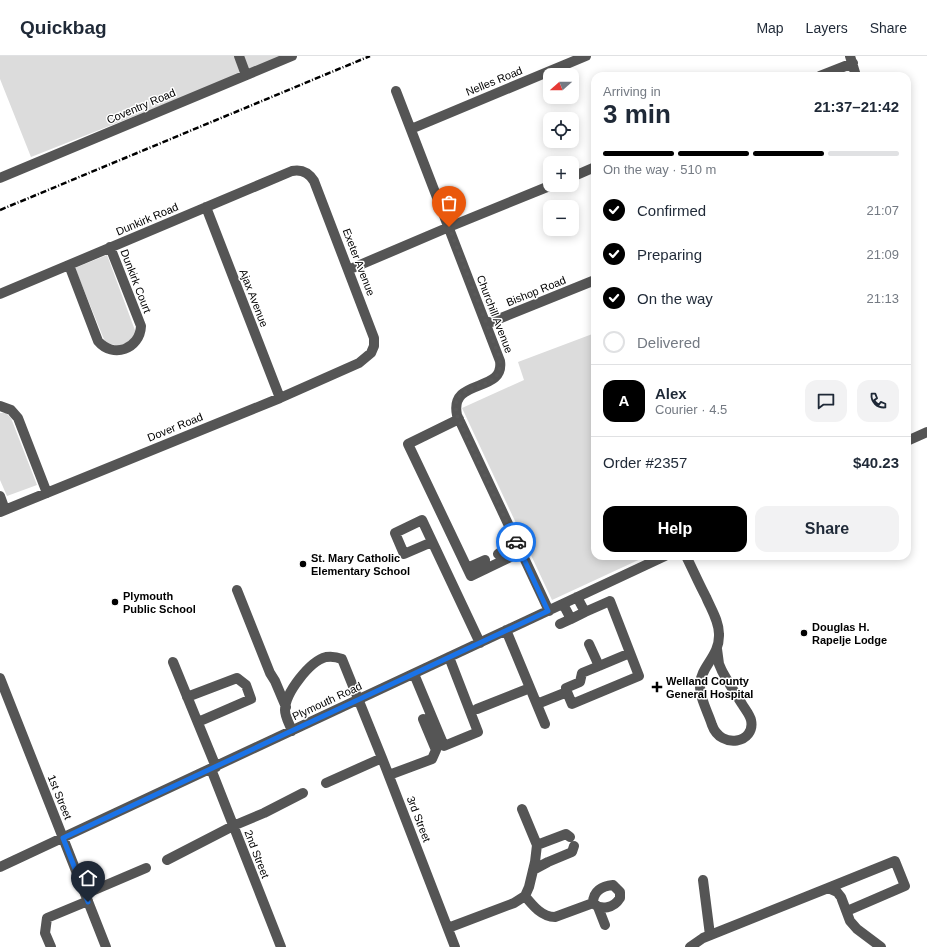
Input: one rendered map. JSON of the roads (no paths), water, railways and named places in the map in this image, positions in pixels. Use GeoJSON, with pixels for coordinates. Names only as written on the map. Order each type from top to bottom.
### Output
{"type":"FeatureCollection","features":[{"type":"Feature","properties":{"kind":"street"},"geometry":{"type":"LineString","coordinates":[[239,56],[246,75]]}},
{"type":"Feature","properties":{"kind":"street","name":"Coventry Road"},"geometry":{"type":"LineString","coordinates":[[0,178],[292,56]]}},
{"type":"Feature","properties":{"kind":"street","name":"Nelles Road"},"geometry":{"type":"LineString","coordinates":[[411,128],[586,56]]}},
{"type":"Feature","properties":{"kind":"street"},"geometry":{"type":"LineString","coordinates":[[827,72],[851,59],[855,72]]}},
{"type":"Feature","properties":{"kind":"street","name":"Churchill Avenue"},"geometry":{"type":"LineString","coordinates":[[396,91],[499,356],[500,369],[497,375],[492,380],[466,392],[459,397],[456,407],[459,419],[518,554],[548,611]]}},
{"type":"Feature","properties":{"kind":"street"},"geometry":{"type":"LineString","coordinates":[[579,174],[591,169]]}},
{"type":"Feature","properties":{"kind":"street","name":"Dunkirk Road"},"geometry":{"type":"LineString","coordinates":[[0,294],[294,171],[303,171]]}},
{"type":"Feature","properties":{"kind":"street","name":"Exeter Avenue"},"geometry":{"type":"LineString","coordinates":[[303,171],[310,175],[314,181],[374,338],[374,346],[371,353],[359,363]]}},
{"type":"Feature","properties":{"kind":"street"},"geometry":{"type":"LineString","coordinates":[[348,270],[543,189]]}},
{"type":"Feature","properties":{"kind":"street","name":"Ajax Avenue"},"geometry":{"type":"LineString","coordinates":[[206,208],[280,398]]}},
{"type":"Feature","properties":{"kind":"street","name":"Dunkirk Court"},"geometry":{"type":"LineString","coordinates":[[69,265],[98,341],[104,347],[111,350],[125,350],[132,346],[137,340],[140,334],[140,326],[110,248]]}},
{"type":"Feature","properties":{"kind":"street","name":"Bishop Road"},"geometry":{"type":"LineString","coordinates":[[486,324],[591,282]]}},
{"type":"Feature","properties":{"kind":"street","name":"Dover Road"},"geometry":{"type":"LineString","coordinates":[[3,511],[280,398],[359,363]]}},
{"type":"Feature","properties":{"kind":"street"},"geometry":{"type":"LineString","coordinates":[[0,406],[12,410],[18,418],[47,493]]}},
{"type":"Feature","properties":{"kind":"street"},"geometry":{"type":"LineString","coordinates":[[459,419],[408,444],[471,576],[518,554]]}},
{"type":"Feature","properties":{"kind":"street"},"geometry":{"type":"LineString","coordinates":[[911,439],[927,432]]}},
{"type":"Feature","properties":{"kind":"street"},"geometry":{"type":"LineString","coordinates":[[0,496],[3,511]]}},
{"type":"Feature","properties":{"kind":"street"},"geometry":{"type":"LineString","coordinates":[[432,542],[480,643]]}},
{"type":"Feature","properties":{"kind":"street"},"geometry":{"type":"LineString","coordinates":[[498,554],[502,551],[518,554]]}},
{"type":"Feature","properties":{"kind":"street"},"geometry":{"type":"LineString","coordinates":[[467,568],[485,560]]}},
{"type":"Feature","properties":{"kind":"street","name":"Plymouth Road"},"geometry":{"type":"LineString","coordinates":[[0,867],[656,560]]}},
{"type":"Feature","properties":{"kind":"street"},"geometry":{"type":"LineString","coordinates":[[688,560],[716,621],[719,635],[717,656],[722,671],[751,720],[750,731],[747,736],[739,740],[729,741],[717,734],[713,728],[700,691],[702,674],[717,649]]}},
{"type":"Feature","properties":{"kind":"street"},"geometry":{"type":"LineString","coordinates":[[237,590],[270,672],[286,706],[285,712],[292,731]]}},
{"type":"Feature","properties":{"kind":"street"},"geometry":{"type":"LineString","coordinates":[[577,597],[585,612]]}},
{"type":"Feature","properties":{"kind":"street"},"geometry":{"type":"LineString","coordinates":[[560,624],[610,601],[639,676],[572,704],[566,688],[580,682],[582,673],[630,653]]}},
{"type":"Feature","properties":{"kind":"street"},"geometry":{"type":"LineString","coordinates":[[563,604],[571,619]]}},
{"type":"Feature","properties":{"kind":"street"},"geometry":{"type":"LineString","coordinates":[[506,630],[545,724]]}},
{"type":"Feature","properties":{"kind":"street"},"geometry":{"type":"LineString","coordinates":[[589,644],[599,666]]}},
{"type":"Feature","properties":{"kind":"street","name":"3rd Street"},"geometry":{"type":"LineString","coordinates":[[286,706],[299,678],[316,662],[326,657],[334,656],[342,659],[389,775],[455,947]]}},
{"type":"Feature","properties":{"kind":"street"},"geometry":{"type":"LineString","coordinates":[[414,674],[444,746],[478,732],[449,657]]}},
{"type":"Feature","properties":{"kind":"street","name":"2nd Street"},"geometry":{"type":"LineString","coordinates":[[173,662],[198,722],[233,826],[281,947]]}},
{"type":"Feature","properties":{"kind":"street","name":"1st Street"},"geometry":{"type":"LineString","coordinates":[[0,678],[106,947]]}},
{"type":"Feature","properties":{"kind":"street"},"geometry":{"type":"LineString","coordinates":[[187,697],[237,678],[246,685],[251,699],[198,722]]}},
{"type":"Feature","properties":{"kind":"street"},"geometry":{"type":"LineString","coordinates":[[477,709],[530,688]]}},
{"type":"Feature","properties":{"kind":"street"},"geometry":{"type":"LineString","coordinates":[[537,704],[567,692]]}},
{"type":"Feature","properties":{"kind":"street"},"geometry":{"type":"LineString","coordinates":[[389,775],[432,759],[436,750],[423,719]]}},
{"type":"Feature","properties":{"kind":"street"},"geometry":{"type":"LineString","coordinates":[[326,783],[382,758]]}},
{"type":"Feature","properties":{"kind":"street"},"geometry":{"type":"LineString","coordinates":[[167,860],[233,826],[264,813],[303,793]]}},
{"type":"Feature","properties":{"kind":"street"},"geometry":{"type":"LineString","coordinates":[[448,928],[514,903],[525,896],[537,854],[537,845],[522,809]]}},
{"type":"Feature","properties":{"kind":"street"},"geometry":{"type":"LineString","coordinates":[[533,870],[572,852],[572,841],[566,834],[537,845]]}},
{"type":"Feature","properties":{"kind":"street"},"geometry":{"type":"LineString","coordinates":[[690,947],[710,935],[895,862],[905,886],[847,911]]}},
{"type":"Feature","properties":{"kind":"street"},"geometry":{"type":"LineString","coordinates":[[50,947],[45,933],[47,918],[146,868]]}},
{"type":"Feature","properties":{"kind":"street"},"geometry":{"type":"LineString","coordinates":[[703,880],[710,935]]}},
{"type":"Feature","properties":{"kind":"street"},"geometry":{"type":"LineString","coordinates":[[828,888],[837,892],[847,911],[850,921],[857,929],[881,947]]}},
{"type":"Feature","properties":{"kind":"street"},"geometry":{"type":"LineString","coordinates":[[525,896],[535,908],[548,917],[555,918],[595,905],[605,925]]}},
{"type":"Feature","properties":{"kind":"railway"},"geometry":{"type":"LineString","coordinates":[[0,210],[370,56]]}},
{"type":"Feature","properties":{"kind":"place","name":"St. Mary Catholic Elementary School"},"geometry":{"type":"Point","coordinates":[303,564]}},
{"type":"Feature","properties":{"kind":"place","name":"Plymouth Public School"},"geometry":{"type":"Point","coordinates":[115,602]}},
{"type":"Feature","properties":{"kind":"place","name":"Douglas H. Rapelje Lodge"},"geometry":{"type":"Point","coordinates":[804,633]}},
{"type":"Feature","properties":{"kind":"place","name":"Welland County General Hospital"},"geometry":{"type":"Point","coordinates":[657,687]}}]}
